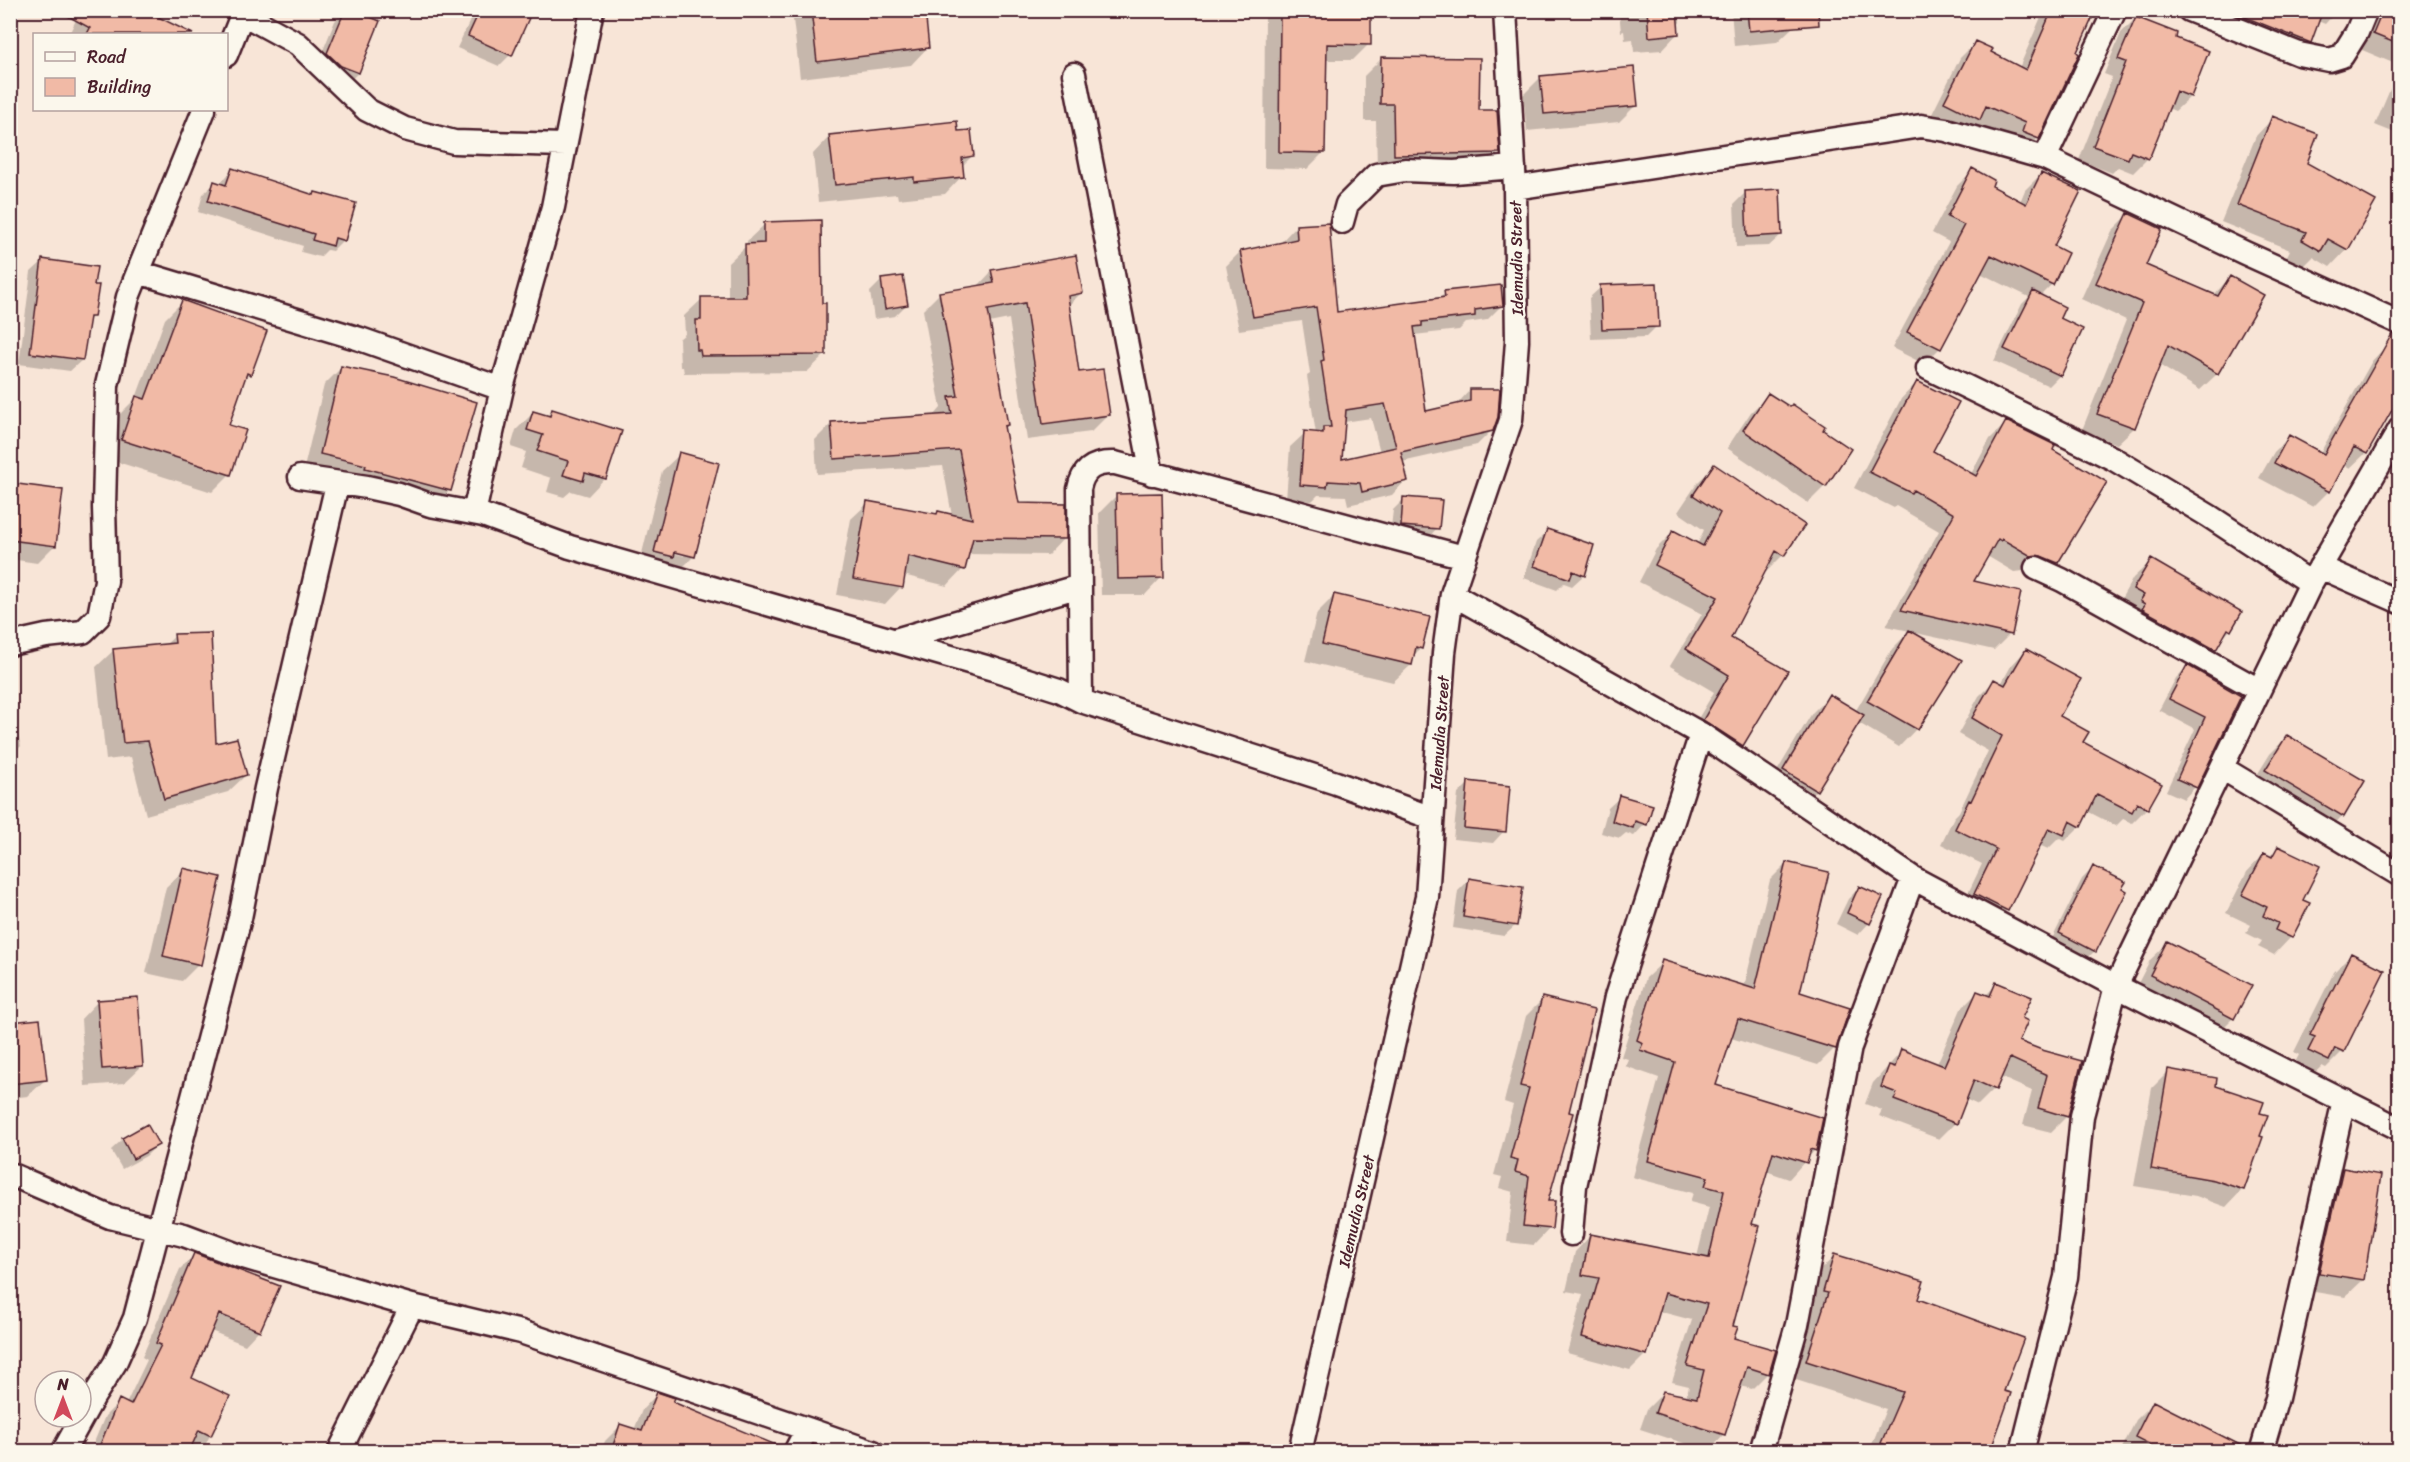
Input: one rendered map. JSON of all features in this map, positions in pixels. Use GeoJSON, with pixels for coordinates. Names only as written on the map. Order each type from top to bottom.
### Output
{"type":"FeatureCollection","features":[{"type":"Feature","properties":{"kind":"street"},"geometry":{"type":"LineString","coordinates":[[474,513],[502,389],[553,207],[592,10]]}},
{"type":"Feature","properties":{"kind":"street","name":"Idemudia Street"},"geometry":{"type":"LineString","coordinates":[[1300,1452],[1427,897],[1444,653],[1452,594],[1511,420],[1517,341],[1514,178],[1505,10]]}},
{"type":"Feature","properties":{"kind":"street"},"geometry":{"type":"LineString","coordinates":[[2045,158],[2115,10]]}},
{"type":"Feature","properties":{"kind":"street"},"geometry":{"type":"LineString","coordinates":[[2189,10],[2299,54],[2329,60],[2342,56],[2357,32],[2366,10]]}},
{"type":"Feature","properties":{"kind":"street"},"geometry":{"type":"LineString","coordinates":[[228,50],[244,12],[298,44],[367,110],[405,129],[454,142],[565,145]]}},
{"type":"Feature","properties":{"kind":"street"},"geometry":{"type":"LineString","coordinates":[[1074,74],[1152,474]]}},
{"type":"Feature","properties":{"kind":"street"},"geometry":{"type":"LineString","coordinates":[[10,644],[46,636],[83,632],[99,616],[106,581],[104,507],[107,385],[128,297],[204,111]]}},
{"type":"Feature","properties":{"kind":"street"},"geometry":{"type":"LineString","coordinates":[[1342,222],[1347,204],[1376,175],[1405,170],[1514,178],[1921,126],[1947,130],[2045,158],[2245,253],[2400,323]]}},
{"type":"Feature","properties":{"kind":"street"},"geometry":{"type":"LineString","coordinates":[[138,272],[349,336],[502,389]]}},
{"type":"Feature","properties":{"kind":"street"},"geometry":{"type":"LineString","coordinates":[[1928,368],[2112,458],[2209,516],[2316,575],[2400,602]]}},
{"type":"Feature","properties":{"kind":"street"},"geometry":{"type":"LineString","coordinates":[[2022,1452],[2066,1277],[2082,1116],[2116,986],[2316,575],[2400,429]]}},
{"type":"Feature","properties":{"kind":"street"},"geometry":{"type":"LineString","coordinates":[[1082,701],[1079,489],[1082,477],[1088,468],[1103,463],[1115,463],[1464,557]]}},
{"type":"Feature","properties":{"kind":"street"},"geometry":{"type":"LineString","coordinates":[[300,477],[377,490],[429,505],[474,513],[570,548],[732,596],[894,640],[1059,690],[1082,701],[1336,783],[1432,818]]}},
{"type":"Feature","properties":{"kind":"street"},"geometry":{"type":"LineString","coordinates":[[63,1452],[115,1363],[135,1318],[240,918],[266,788],[337,484]]}},
{"type":"Feature","properties":{"kind":"street"},"geometry":{"type":"LineString","coordinates":[[2036,568],[2259,690]]}},
{"type":"Feature","properties":{"kind":"street"},"geometry":{"type":"LineString","coordinates":[[894,640],[1080,586]]}},
{"type":"Feature","properties":{"kind":"street"},"geometry":{"type":"LineString","coordinates":[[1452,594],[1701,734],[1913,878],[2116,986],[2400,1129]]}},
{"type":"Feature","properties":{"kind":"street"},"geometry":{"type":"LineString","coordinates":[[1571,1234],[1575,1186],[1616,997],[1701,734]]}},
{"type":"Feature","properties":{"kind":"street"},"geometry":{"type":"LineString","coordinates":[[2222,768],[2400,874]]}},
{"type":"Feature","properties":{"kind":"street"},"geometry":{"type":"LineString","coordinates":[[1761,1452],[1797,1324],[1850,1047],[1913,878]]}},
{"type":"Feature","properties":{"kind":"street"},"geometry":{"type":"LineString","coordinates":[[2261,1452],[2277,1398],[2344,1100]]}},
{"type":"Feature","properties":{"kind":"street"},"geometry":{"type":"LineString","coordinates":[[10,1174],[110,1217],[184,1235],[240,1256],[412,1306],[521,1332],[873,1452]]}},
{"type":"Feature","properties":{"kind":"street"},"geometry":{"type":"LineString","coordinates":[[339,1452],[412,1306]]}},
{"type":"Feature","properties":{"kind":"street"},"geometry":{"type":"LineString","coordinates":[[795,1452],[807,1429]]}},
{"type":"Feature","properties":{"kind":"building"},"geometry":{"type":"Polygon","coordinates":[[[57,10],[159,10],[156,16],[191,33],[88,33],[90,28],[57,10]]]}},
{"type":"Feature","properties":{"kind":"building"},"geometry":{"type":"Polygon","coordinates":[[[345,10],[353,10],[380,21],[359,73],[341,66],[327,53],[345,10]]]}},
{"type":"Feature","properties":{"kind":"building"},"geometry":{"type":"Polygon","coordinates":[[[480,10],[511,10],[529,18],[512,56],[468,36],[480,10]]]}},
{"type":"Feature","properties":{"kind":"building"},"geometry":{"type":"Polygon","coordinates":[[[811,10],[863,10],[863,16],[905,10],[925,10],[929,48],[817,62],[811,10]]]}},
{"type":"Feature","properties":{"kind":"building"},"geometry":{"type":"Polygon","coordinates":[[[1647,10],[1677,10],[1679,34],[1649,37],[1647,10]]]}},
{"type":"Feature","properties":{"kind":"building"},"geometry":{"type":"Polygon","coordinates":[[[1747,10],[1818,10],[1819,25],[1749,31],[1747,10]]]}},
{"type":"Feature","properties":{"kind":"building"},"geometry":{"type":"Polygon","coordinates":[[[2052,10],[2096,10],[2077,52],[2079,54],[2039,139],[2022,132],[2025,123],[1986,106],[1980,120],[1944,102],[1975,41],[1993,49],[1991,52],[2026,70],[2052,10]]]}},
{"type":"Feature","properties":{"kind":"building"},"geometry":{"type":"Polygon","coordinates":[[[2227,10],[2323,10],[2311,43],[2227,10]]]}},
{"type":"Feature","properties":{"kind":"building"},"geometry":{"type":"Polygon","coordinates":[[[2383,10],[2400,10],[2400,45],[2373,34],[2383,10]]]}},
{"type":"Feature","properties":{"kind":"building"},"geometry":{"type":"Polygon","coordinates":[[[1280,11],[1371,12],[1371,45],[1327,44],[1325,153],[1279,152],[1280,11]]]}},
{"type":"Feature","properties":{"kind":"building"},"geometry":{"type":"Polygon","coordinates":[[[2136,17],[2177,33],[2176,38],[2209,51],[2191,97],[2176,91],[2149,159],[2131,152],[2128,159],[2093,146],[2126,62],[2118,59],[2136,17]]]}},
{"type":"Feature","properties":{"kind":"building"},"geometry":{"type":"Polygon","coordinates":[[[1381,57],[1480,58],[1479,110],[1497,110],[1500,153],[1394,155],[1393,104],[1380,104],[1381,57]]]}},
{"type":"Feature","properties":{"kind":"building"},"geometry":{"type":"Polygon","coordinates":[[[1634,67],[1638,106],[1544,114],[1540,76],[1634,67]]]}},
{"type":"Feature","properties":{"kind":"building"},"geometry":{"type":"Polygon","coordinates":[[[2272,116],[2318,134],[2307,163],[2376,201],[2348,250],[2328,239],[2321,251],[2302,240],[2306,232],[2237,205],[2272,116]]]}},
{"type":"Feature","properties":{"kind":"building"},"geometry":{"type":"Polygon","coordinates":[[[957,121],[958,131],[971,130],[974,156],[962,158],[964,177],[914,182],[914,177],[835,185],[829,135],[957,121]]]}},
{"type":"Feature","properties":{"kind":"building"},"geometry":{"type":"Polygon","coordinates":[[[232,168],[314,195],[315,192],[356,203],[345,241],[335,238],[333,246],[312,240],[314,234],[208,201],[214,181],[226,185],[232,168]]]}},
{"type":"Feature","properties":{"kind":"building"},"geometry":{"type":"Polygon","coordinates":[[[1972,168],[1994,180],[1992,186],[2026,204],[2041,173],[2081,191],[2054,246],[2068,253],[2053,285],[1991,255],[1941,349],[1907,332],[1964,225],[1947,217],[1972,168]]]}},
{"type":"Feature","properties":{"kind":"building"},"geometry":{"type":"Polygon","coordinates":[[[1780,189],[1782,235],[1747,237],[1745,191],[1780,189]]]}},
{"type":"Feature","properties":{"kind":"building"},"geometry":{"type":"Polygon","coordinates":[[[2128,213],[2162,229],[2146,265],[2218,296],[2230,276],[2264,295],[2218,374],[2168,345],[2135,428],[2097,414],[2142,303],[2096,283],[2128,213]]]}},
{"type":"Feature","properties":{"kind":"building"},"geometry":{"type":"Polygon","coordinates":[[[821,220],[822,303],[826,303],[826,355],[701,356],[700,350],[697,350],[696,320],[701,320],[701,297],[746,297],[745,244],[764,243],[764,222],[821,220]]]}},
{"type":"Feature","properties":{"kind":"building"},"geometry":{"type":"Polygon","coordinates":[[[1329,223],[1337,312],[1445,297],[1444,291],[1501,285],[1503,306],[1475,310],[1475,316],[1422,322],[1422,326],[1414,327],[1426,411],[1470,401],[1470,389],[1500,389],[1498,417],[1493,431],[1401,452],[1408,481],[1362,492],[1360,483],[1328,481],[1327,487],[1300,485],[1304,431],[1323,433],[1323,427],[1331,427],[1316,307],[1253,317],[1240,251],[1297,239],[1296,225],[1329,223]],[[1385,404],[1346,410],[1342,459],[1396,447],[1385,404]]]}},
{"type":"Feature","properties":{"kind":"building"},"geometry":{"type":"Polygon","coordinates":[[[1076,255],[1083,293],[1068,296],[1079,372],[1103,369],[1110,415],[1043,424],[1025,303],[988,310],[1008,425],[1004,426],[1019,503],[1066,504],[1066,539],[973,538],[965,570],[908,556],[903,588],[853,579],[867,501],[937,514],[938,511],[972,519],[959,450],[834,459],[831,422],[952,414],[949,397],[958,396],[939,292],[994,283],[991,270],[1076,255]]]}},
{"type":"Feature","properties":{"kind":"building"},"geometry":{"type":"Polygon","coordinates":[[[42,259],[97,267],[94,285],[99,285],[94,317],[90,317],[83,360],[30,353],[42,259]]]}},
{"type":"Feature","properties":{"kind":"building"},"geometry":{"type":"Polygon","coordinates":[[[903,276],[908,305],[885,309],[881,279],[903,276]]]}},
{"type":"Feature","properties":{"kind":"building"},"geometry":{"type":"Polygon","coordinates":[[[1657,283],[1659,327],[1602,329],[1600,285],[1657,283]]]}},
{"type":"Feature","properties":{"kind":"building"},"geometry":{"type":"Polygon","coordinates":[[[2033,291],[2065,307],[2060,318],[2083,329],[2061,376],[2004,349],[2033,291]]]}},
{"type":"Feature","properties":{"kind":"building"},"geometry":{"type":"Polygon","coordinates":[[[182,300],[267,331],[251,375],[247,373],[229,425],[246,430],[231,475],[121,440],[136,396],[145,399],[182,300]]]}},
{"type":"Feature","properties":{"kind":"building"},"geometry":{"type":"Polygon","coordinates":[[[2392,334],[2400,336],[2400,396],[2367,454],[2354,447],[2330,492],[2274,463],[2289,435],[2324,454],[2392,334]]]}},
{"type":"Feature","properties":{"kind":"building"},"geometry":{"type":"Polygon","coordinates":[[[341,366],[394,377],[477,402],[451,491],[365,468],[366,465],[320,454],[341,366]]]}},
{"type":"Feature","properties":{"kind":"building"},"geometry":{"type":"Polygon","coordinates":[[[1917,381],[1959,402],[1933,451],[1976,476],[2006,421],[2055,445],[2053,450],[2107,482],[2058,563],[2041,556],[2031,556],[2002,539],[2001,541],[1998,539],[1974,581],[2021,592],[2012,635],[1901,610],[1954,514],[1913,490],[1911,493],[1869,472],[1917,381]]]}},
{"type":"Feature","properties":{"kind":"building"},"geometry":{"type":"Polygon","coordinates":[[[1768,393],[1790,407],[1792,404],[1825,426],[1823,430],[1851,449],[1826,487],[1743,430],[1768,393]]]}},
{"type":"Feature","properties":{"kind":"building"},"geometry":{"type":"Polygon","coordinates":[[[552,409],[622,431],[606,479],[585,473],[583,481],[563,475],[568,461],[537,451],[543,435],[527,430],[533,411],[550,416],[552,409]]]}},
{"type":"Feature","properties":{"kind":"building"},"geometry":{"type":"Polygon","coordinates":[[[679,452],[719,463],[695,557],[675,552],[674,557],[654,552],[679,452]]]}},
{"type":"Feature","properties":{"kind":"building"},"geometry":{"type":"Polygon","coordinates":[[[1714,464],[1805,525],[1784,556],[1776,551],[1731,638],[1788,671],[1743,746],[1703,720],[1729,675],[1686,649],[1718,597],[1655,565],[1673,530],[1703,546],[1720,513],[1693,495],[1714,464]]]}},
{"type":"Feature","properties":{"kind":"building"},"geometry":{"type":"Polygon","coordinates":[[[10,483],[63,490],[56,546],[10,540],[10,483]]]}},
{"type":"Feature","properties":{"kind":"building"},"geometry":{"type":"Polygon","coordinates":[[[1162,493],[1164,578],[1118,579],[1116,494],[1162,493]]]}},
{"type":"Feature","properties":{"kind":"building"},"geometry":{"type":"Polygon","coordinates":[[[1403,497],[1442,500],[1439,529],[1401,526],[1403,497]]]}},
{"type":"Feature","properties":{"kind":"building"},"geometry":{"type":"Polygon","coordinates":[[[1547,529],[1594,545],[1585,576],[1573,571],[1570,579],[1534,566],[1547,529]]]}},
{"type":"Feature","properties":{"kind":"building"},"geometry":{"type":"Polygon","coordinates":[[[2151,559],[2242,612],[2231,631],[2228,629],[2216,650],[2142,609],[2145,604],[2140,601],[2144,595],[2133,589],[2151,559]]]}},
{"type":"Feature","properties":{"kind":"building"},"geometry":{"type":"Polygon","coordinates":[[[1334,594],[1430,617],[1422,649],[1416,647],[1412,665],[1322,644],[1334,594]]]}},
{"type":"Feature","properties":{"kind":"building"},"geometry":{"type":"Polygon","coordinates":[[[1909,630],[1962,660],[1918,730],[1867,701],[1909,630]]]}},
{"type":"Feature","properties":{"kind":"building"},"geometry":{"type":"Polygon","coordinates":[[[211,633],[216,743],[237,738],[247,775],[164,799],[148,741],[123,743],[113,649],[175,643],[174,634],[211,633]]]}},
{"type":"Feature","properties":{"kind":"building"},"geometry":{"type":"Polygon","coordinates":[[[2026,649],[2081,679],[2060,716],[2089,732],[2083,742],[2162,784],[2148,809],[2137,803],[2132,812],[2097,794],[2081,827],[2070,821],[2064,835],[2049,828],[2008,911],[1974,894],[1996,849],[1955,829],[2002,736],[1972,718],[1994,679],[2005,685],[2026,649]]]}},
{"type":"Feature","properties":{"kind":"building"},"geometry":{"type":"Polygon","coordinates":[[[2187,665],[2241,696],[2197,788],[2177,779],[2205,717],[2169,699],[2187,665]]]}},
{"type":"Feature","properties":{"kind":"building"},"geometry":{"type":"Polygon","coordinates":[[[1829,694],[1864,715],[1817,791],[1783,770],[1829,694]]]}},
{"type":"Feature","properties":{"kind":"building"},"geometry":{"type":"Polygon","coordinates":[[[2287,735],[2365,781],[2344,817],[2265,770],[2287,735]]]}},
{"type":"Feature","properties":{"kind":"building"},"geometry":{"type":"Polygon","coordinates":[[[1468,781],[1510,786],[1506,832],[1464,828],[1468,781]]]}},
{"type":"Feature","properties":{"kind":"building"},"geometry":{"type":"Polygon","coordinates":[[[1619,795],[1653,805],[1647,825],[1635,821],[1633,828],[1612,821],[1619,795]]]}},
{"type":"Feature","properties":{"kind":"building"},"geometry":{"type":"Polygon","coordinates":[[[2278,846],[2320,866],[2303,900],[2310,903],[2292,938],[2275,930],[2278,923],[2263,916],[2267,907],[2242,895],[2264,853],[2272,857],[2278,846]]]}},
{"type":"Feature","properties":{"kind":"building"},"geometry":{"type":"Polygon","coordinates":[[[1786,862],[1829,872],[1800,992],[1850,1008],[1836,1049],[1738,1019],[1716,1085],[1823,1118],[1816,1151],[1811,1149],[1807,1163],[1773,1152],[1752,1224],[1760,1226],[1733,1326],[1738,1327],[1734,1338],[1776,1350],[1769,1374],[1747,1367],[1725,1435],[1655,1413],[1663,1391],[1697,1398],[1704,1370],[1687,1366],[1707,1304],[1665,1293],[1647,1355],[1582,1337],[1599,1278],[1582,1275],[1590,1234],[1709,1258],[1724,1191],[1705,1186],[1708,1177],[1648,1161],[1675,1062],[1640,1050],[1643,1043],[1637,1040],[1662,960],[1755,989],[1786,862]]]}},
{"type":"Feature","properties":{"kind":"building"},"geometry":{"type":"Polygon","coordinates":[[[2093,866],[2126,882],[2122,888],[2127,891],[2096,952],[2059,933],[2093,866]]]}},
{"type":"Feature","properties":{"kind":"building"},"geometry":{"type":"Polygon","coordinates":[[[183,868],[221,877],[201,965],[163,956],[183,868]]]}},
{"type":"Feature","properties":{"kind":"building"},"geometry":{"type":"Polygon","coordinates":[[[1469,878],[1523,887],[1517,926],[1463,917],[1469,878]]]}},
{"type":"Feature","properties":{"kind":"building"},"geometry":{"type":"Polygon","coordinates":[[[1859,886],[1883,897],[1870,924],[1847,913],[1859,886]]]}},
{"type":"Feature","properties":{"kind":"building"},"geometry":{"type":"Polygon","coordinates":[[[2167,941],[2252,985],[2234,1019],[2150,975],[2167,941]]]}},
{"type":"Feature","properties":{"kind":"building"},"geometry":{"type":"Polygon","coordinates":[[[2351,953],[2385,970],[2344,1052],[2335,1048],[2329,1061],[2308,1051],[2315,1037],[2310,1035],[2351,953]]]}},
{"type":"Feature","properties":{"kind":"building"},"geometry":{"type":"Polygon","coordinates":[[[1996,982],[2032,997],[2022,1018],[2028,1021],[2019,1041],[2082,1061],[2068,1117],[2038,1108],[2047,1075],[2010,1058],[1996,1090],[1974,1080],[1957,1124],[1894,1100],[1897,1093],[1881,1087],[1889,1065],[1895,1067],[1901,1049],[1944,1066],[1977,991],[1990,996],[1996,982]]]}},
{"type":"Feature","properties":{"kind":"building"},"geometry":{"type":"Polygon","coordinates":[[[138,997],[143,1066],[102,1069],[97,1000],[138,997]]]}},
{"type":"Feature","properties":{"kind":"building"},"geometry":{"type":"Polygon","coordinates":[[[1542,997],[1594,1010],[1569,1112],[1573,1113],[1548,1201],[1555,1201],[1552,1229],[1523,1226],[1529,1176],[1515,1172],[1518,1160],[1510,1158],[1529,1088],[1520,1086],[1542,997]]]}},
{"type":"Feature","properties":{"kind":"building"},"geometry":{"type":"Polygon","coordinates":[[[40,1019],[47,1080],[10,1084],[10,1022],[40,1019]]]}},
{"type":"Feature","properties":{"kind":"building"},"geometry":{"type":"Polygon","coordinates":[[[2168,1069],[2217,1078],[2216,1086],[2264,1102],[2260,1113],[2268,1115],[2260,1136],[2263,1137],[2244,1190],[2214,1180],[2151,1169],[2168,1069]]]}},
{"type":"Feature","properties":{"kind":"building"},"geometry":{"type":"Polygon","coordinates":[[[147,1124],[159,1145],[133,1159],[122,1138],[147,1124]]]}},
{"type":"Feature","properties":{"kind":"building"},"geometry":{"type":"Polygon","coordinates":[[[2343,1168],[2381,1175],[2364,1280],[2319,1273],[2343,1168]]]}},
{"type":"Feature","properties":{"kind":"building"},"geometry":{"type":"Polygon","coordinates":[[[194,1253],[280,1286],[260,1331],[219,1314],[192,1378],[230,1396],[211,1436],[199,1430],[189,1452],[97,1452],[119,1399],[131,1405],[161,1345],[156,1343],[194,1253]]]}},
{"type":"Feature","properties":{"kind":"building"},"geometry":{"type":"Polygon","coordinates":[[[1834,1254],[1924,1281],[1918,1299],[2024,1338],[2004,1391],[2011,1393],[1990,1452],[1902,1452],[1881,1443],[1903,1392],[1806,1361],[1828,1293],[1823,1292],[1834,1254]]]}},
{"type":"Feature","properties":{"kind":"building"},"geometry":{"type":"Polygon","coordinates":[[[657,1392],[675,1398],[673,1402],[783,1448],[782,1452],[611,1452],[620,1424],[642,1431],[657,1392]]]}},
{"type":"Feature","properties":{"kind":"building"},"geometry":{"type":"Polygon","coordinates":[[[2153,1401],[2248,1449],[2248,1452],[2148,1452],[2151,1445],[2135,1437],[2153,1401]]]}}]}
